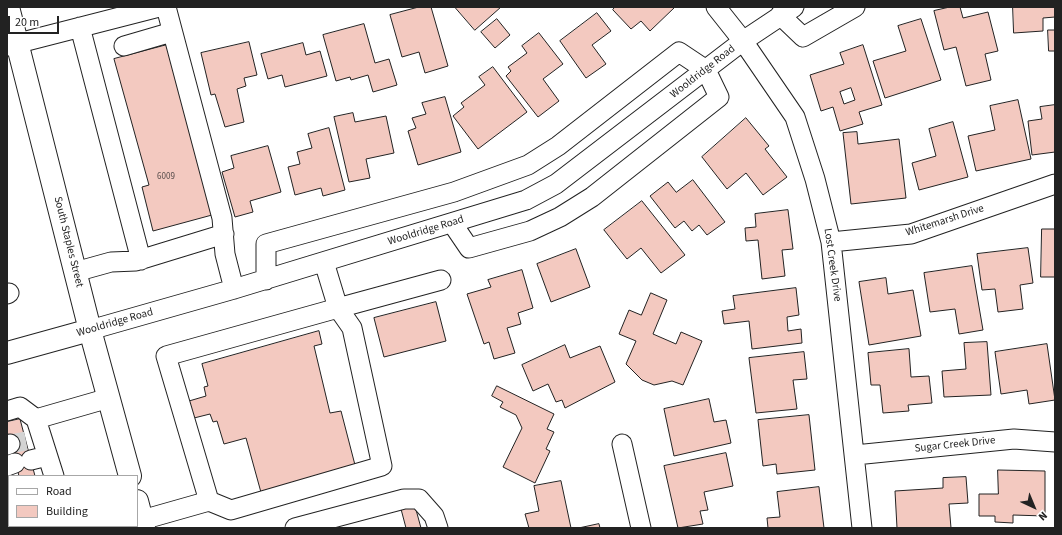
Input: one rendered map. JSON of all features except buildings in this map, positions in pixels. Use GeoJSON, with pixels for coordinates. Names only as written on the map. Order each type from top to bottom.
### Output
{"type":"FeatureCollection","features":[{"type":"Feature","properties":{"kind":"main road","name":"South Staples Street"},"geometry":{"type":"LineString","coordinates":[[8,7],[12,45],[130,475]]}},
{"type":"Feature","properties":{"kind":"main road","name":"Wooldridge Road"},"geometry":{"type":"LineString","coordinates":[[7,353],[90,330]]}},
{"type":"Feature","properties":{"kind":"street"},"geometry":{"type":"LineString","coordinates":[[12,45],[159,7]]}},
{"type":"Feature","properties":{"kind":"street"},"geometry":{"type":"LineString","coordinates":[[166,7],[222,218],[225,254],[234,289]]}},
{"type":"Feature","properties":{"kind":"street","name":"Lost Creek Drive"},"geometry":{"type":"LineString","coordinates":[[716,7],[743,41],[794,117],[815,179],[831,242],[862,528]]}},
{"type":"Feature","properties":{"kind":"street"},"geometry":{"type":"LineString","coordinates":[[787,11],[803,37],[855,7]]}},
{"type":"Feature","properties":{"kind":"street","name":"Wooldridge Road"},"geometry":{"type":"LineString","coordinates":[[90,330],[266,280],[526,200],[556,184],[743,41],[787,11]]}},
{"type":"Feature","properties":{"kind":"street"},"geometry":{"type":"LineString","coordinates":[[80,27],[141,260]]}},
{"type":"Feature","properties":{"kind":"street"},"geometry":{"type":"LineString","coordinates":[[124,46],[172,32]]}},
{"type":"Feature","properties":{"kind":"street"},"geometry":{"type":"LineString","coordinates":[[266,280],[266,244],[454,192],[528,165],[558,146],[679,52],[706,70],[719,97],[592,197],[560,217],[530,231],[469,248],[452,224]]}},
{"type":"Feature","properties":{"kind":"street","name":"Whitemarsh Drive"},"geometry":{"type":"LineString","coordinates":[[831,242],[911,234],[1055,184]]}},
{"type":"Feature","properties":{"kind":"street"},"geometry":{"type":"LineString","coordinates":[[75,272],[111,262],[141,260],[224,234]]}},
{"type":"Feature","properties":{"kind":"street"},"geometry":{"type":"LineString","coordinates":[[141,516],[209,501],[231,510],[382,466],[352,328],[338,308],[324,262]]}},
{"type":"Feature","properties":{"kind":"street"},"geometry":{"type":"LineString","coordinates":[[209,501],[166,356],[441,280]]}},
{"type":"Feature","properties":{"kind":"street"},"geometry":{"type":"LineString","coordinates":[[52,475],[25,461],[21,442],[36,419],[109,398]]}},
{"type":"Feature","properties":{"kind":"street"},"geometry":{"type":"LineString","coordinates":[[7,411],[20,407],[36,419]]}},
{"type":"Feature","properties":{"kind":"street","name":"Sugar Creek Drive"},"geometry":{"type":"LineString","coordinates":[[855,455],[1014,439],[1055,442]]}},
{"type":"Feature","properties":{"kind":"street"},"geometry":{"type":"LineString","coordinates":[[622,444],[641,528]]}},
{"type":"Feature","properties":{"kind":"street"},"geometry":{"type":"LineString","coordinates":[[296,528],[404,499],[419,499],[434,516],[438,528]]}},
{"type":"Feature","properties":{"kind":"tunnel"},"geometry":{"type":"LineString","coordinates":[[10,444],[26,441]]}}]}
